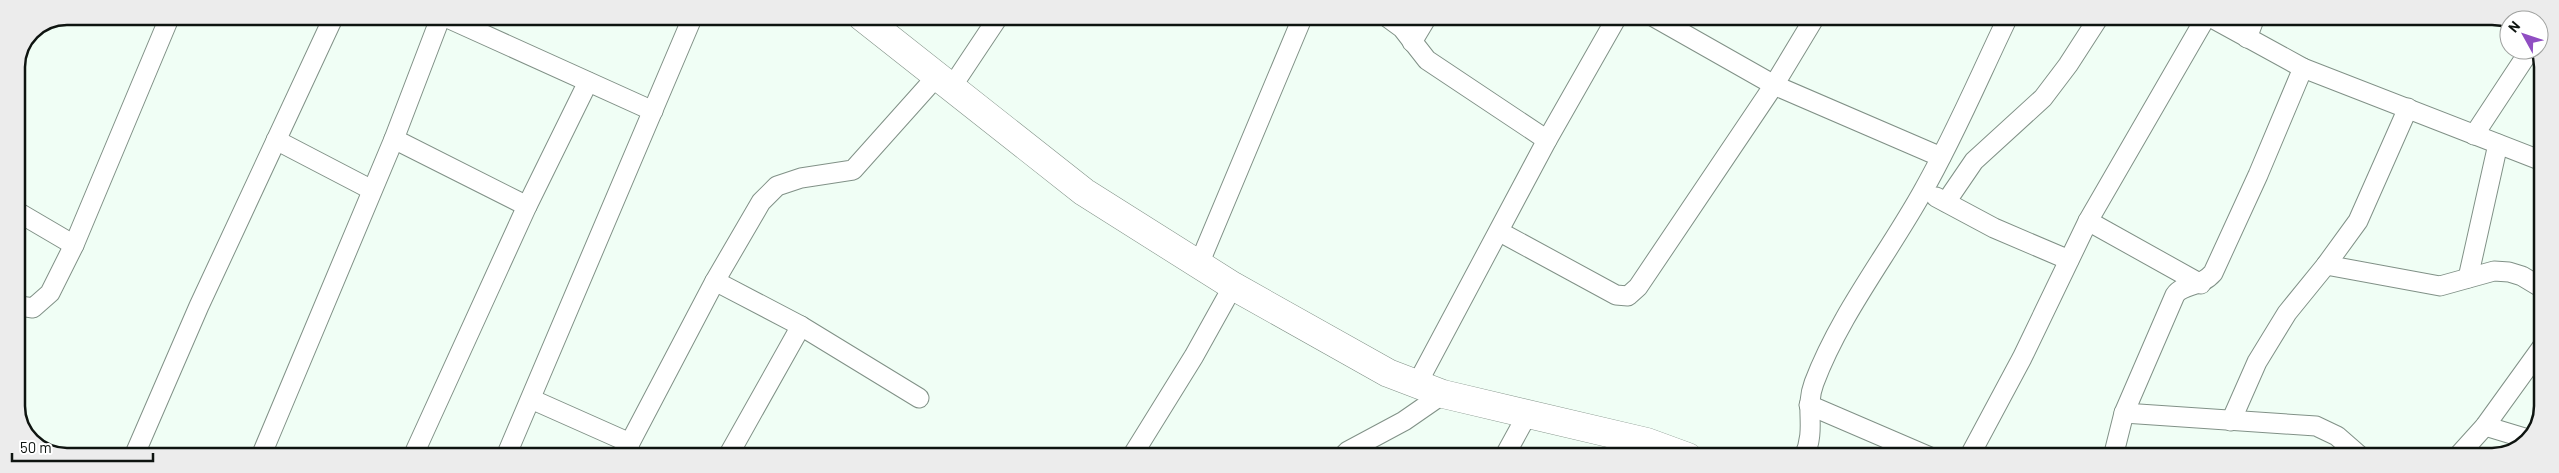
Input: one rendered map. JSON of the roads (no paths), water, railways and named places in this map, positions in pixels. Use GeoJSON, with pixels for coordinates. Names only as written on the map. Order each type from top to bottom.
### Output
{"type":"FeatureCollection","features":[{"type":"Feature","properties":{"kind":"street"},"geometry":{"type":"LineString","coordinates":[[25,308],[33,308],[50,292],[74,245],[166,25]]}},
{"type":"Feature","properties":{"kind":"street"},"geometry":{"type":"LineString","coordinates":[[137,448],[198,306],[330,25]]}},
{"type":"Feature","properties":{"kind":"street"},"geometry":{"type":"LineString","coordinates":[[264,448],[394,139],[438,25]]}},
{"type":"Feature","properties":{"kind":"street"},"geometry":{"type":"LineString","coordinates":[[462,25],[653,111]]}},
{"type":"Feature","properties":{"kind":"street"},"geometry":{"type":"LineString","coordinates":[[509,448],[689,25]]}},
{"type":"Feature","properties":{"kind":"street"},"geometry":{"type":"LineString","coordinates":[[872,25],[1084,192],[1233,286],[1388,373],[1444,394],[1646,442],[1663,448]]}},
{"type":"Feature","properties":{"kind":"street"},"geometry":{"type":"LineString","coordinates":[[628,448],[714,281],[760,202],[777,186],[801,178],[853,170],[944,82],[992,25]]}},
{"type":"Feature","properties":{"kind":"street"},"geometry":{"type":"LineString","coordinates":[[1199,264],[1299,25]]}},
{"type":"Feature","properties":{"kind":"street"},"geometry":{"type":"LineString","coordinates":[[1398,25],[1427,60],[1547,140]]}},
{"type":"Feature","properties":{"kind":"street"},"geometry":{"type":"LineString","coordinates":[[1412,42],[1422,25]]}},
{"type":"Feature","properties":{"kind":"street"},"geometry":{"type":"LineString","coordinates":[[1417,384],[1500,232],[1547,140],[1612,25]]}},
{"type":"Feature","properties":{"kind":"street"},"geometry":{"type":"LineString","coordinates":[[1670,25],[1774,85],[1941,157]]}},
{"type":"Feature","properties":{"kind":"street"},"geometry":{"type":"LineString","coordinates":[[1500,232],[1616,295],[1628,296],[1638,287],[1774,85],[1810,25]]}},
{"type":"Feature","properties":{"kind":"street"},"geometry":{"type":"LineString","coordinates":[[1807,448],[1812,433],[1809,405],[1814,382],[1836,337],[1923,191],[2004,25]]}},
{"type":"Feature","properties":{"kind":"street"},"geometry":{"type":"LineString","coordinates":[[1946,202],[1974,161],[2047,93],[2094,25]]}},
{"type":"Feature","properties":{"kind":"street"},"geometry":{"type":"LineString","coordinates":[[1974,448],[2022,358],[2088,221],[2203,25]]}},
{"type":"Feature","properties":{"kind":"street"},"geometry":{"type":"LineString","coordinates":[[2223,25],[2303,68],[2534,158]]}},
{"type":"Feature","properties":{"kind":"street"},"geometry":{"type":"LineString","coordinates":[[2247,38],[2252,25]]}},
{"type":"Feature","properties":{"kind":"street"},"geometry":{"type":"LineString","coordinates":[[2474,136],[2523,60]]}},
{"type":"Feature","properties":{"kind":"street"},"geometry":{"type":"LineString","coordinates":[[2115,448],[2124,413],[2175,295],[2182,288],[2201,284],[2213,273],[2258,175],[2303,68]]}},
{"type":"Feature","properties":{"kind":"street"},"geometry":{"type":"LineString","coordinates":[[417,448],[527,206],[588,82]]}},
{"type":"Feature","properties":{"kind":"street"},"geometry":{"type":"LineString","coordinates":[[2230,421],[2257,362],[2287,312],[2326,265],[2358,221],[2408,108]]}},
{"type":"Feature","properties":{"kind":"street"},"geometry":{"type":"LineString","coordinates":[[394,139],[527,206]]}},
{"type":"Feature","properties":{"kind":"street"},"geometry":{"type":"LineString","coordinates":[[276,140],[372,190]]}},
{"type":"Feature","properties":{"kind":"street"},"geometry":{"type":"LineString","coordinates":[[2468,278],[2498,144]]}},
{"type":"Feature","properties":{"kind":"street"},"geometry":{"type":"LineString","coordinates":[[1923,191],[1994,228],[2069,260]]}},
{"type":"Feature","properties":{"kind":"street"},"geometry":{"type":"LineString","coordinates":[[25,216],[74,245]]}},
{"type":"Feature","properties":{"kind":"street"},"geometry":{"type":"LineString","coordinates":[[2088,221],[2201,284]]}},
{"type":"Feature","properties":{"kind":"street"},"geometry":{"type":"LineString","coordinates":[[2326,265],[2431,286],[2451,284],[2494,271],[2522,276],[2534,283]]}},
{"type":"Feature","properties":{"kind":"street"},"geometry":{"type":"LineString","coordinates":[[714,281],[802,326],[919,398]]}},
{"type":"Feature","properties":{"kind":"street"},"geometry":{"type":"LineString","coordinates":[[1137,448],[1194,356],[1233,286]]}},
{"type":"Feature","properties":{"kind":"street"},"geometry":{"type":"LineString","coordinates":[[733,448],[802,326]]}},
{"type":"Feature","properties":{"kind":"street"},"geometry":{"type":"LineString","coordinates":[[2465,448],[2485,426],[2534,359]]}},
{"type":"Feature","properties":{"kind":"street"},"geometry":{"type":"LineString","coordinates":[[1354,448],[1404,421],[1444,394]]}},
{"type":"Feature","properties":{"kind":"street"},"geometry":{"type":"LineString","coordinates":[[530,399],[623,448]]}},
{"type":"Feature","properties":{"kind":"street"},"geometry":{"type":"LineString","coordinates":[[1809,405],[1909,448]]}},
{"type":"Feature","properties":{"kind":"street"},"geometry":{"type":"LineString","coordinates":[[2124,413],[2316,426],[2337,436],[2351,448]]}},
{"type":"Feature","properties":{"kind":"street"},"geometry":{"type":"LineString","coordinates":[[1508,448],[1526,415]]}},
{"type":"Feature","properties":{"kind":"street"},"geometry":{"type":"LineString","coordinates":[[2485,426],[2518,439]]}}]}
